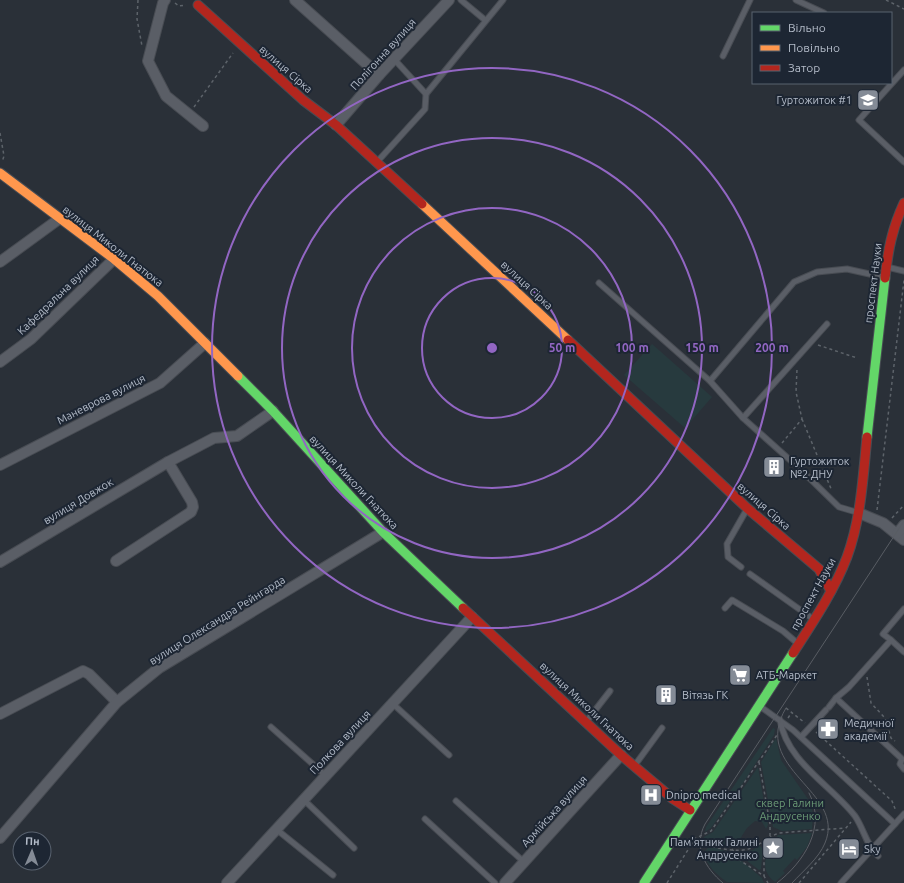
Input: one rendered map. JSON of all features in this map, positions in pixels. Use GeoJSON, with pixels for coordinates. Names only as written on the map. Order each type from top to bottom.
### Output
{"type":"FeatureCollection","features":[{"type":"Feature","properties":{"kind":"street"},"geometry":{"type":"LineString","coordinates":[[165,0],[148,61],[166,96],[203,126]]}},
{"type":"Feature","properties":{"kind":"street"},"geometry":{"type":"LineString","coordinates":[[295,0],[379,75]]}},
{"type":"Feature","properties":{"kind":"street","name":"Полігонна вулиця"},"geometry":{"type":"LineString","coordinates":[[336,125],[379,75],[449,0]]}},
{"type":"Feature","properties":{"kind":"street","name":"вулиця Сірка"},"geometry":{"type":"LineString","coordinates":[[198,5],[303,100],[336,125],[589,359],[747,508],[819,569],[831,591]]}},
{"type":"Feature","properties":{"kind":"street","name":"вулиця Миколи Гнатюка"},"geometry":{"type":"LineString","coordinates":[[1,168],[59,219],[114,259],[158,296],[273,412],[383,532],[621,755],[673,799],[690,810]]}},
{"type":"Feature","properties":{"kind":"street","name":"проспект Науки"},"geometry":{"type":"LineString","coordinates":[[644,883],[814,620],[831,591],[847,557],[859,513],[886,267],[892,231],[904,204]]}},
{"type":"Feature","properties":{"kind":"street"},"geometry":{"type":"LineString","coordinates":[[0,262],[59,219]]}},
{"type":"Feature","properties":{"kind":"street","name":"Кафедральна вулиця"},"geometry":{"type":"LineString","coordinates":[[0,362],[31,339],[114,259]]}},
{"type":"Feature","properties":{"kind":"street","name":"Маневрова вулиця"},"geometry":{"type":"LineString","coordinates":[[0,465],[160,383],[206,343]]}},
{"type":"Feature","properties":{"kind":"street","name":"вулиця Довжок"},"geometry":{"type":"LineString","coordinates":[[0,562],[168,462],[214,438],[237,436],[273,412]]}},
{"type":"Feature","properties":{"kind":"street"},"geometry":{"type":"LineString","coordinates":[[116,561],[191,512],[193,507],[192,502],[168,462]]}},
{"type":"Feature","properties":{"kind":"street"},"geometry":{"type":"LineString","coordinates":[[859,513],[876,520],[901,537],[904,525]]}},
{"type":"Feature","properties":{"kind":"street","name":"вулиця Олександра Рейнгарда"},"geometry":{"type":"LineString","coordinates":[[0,838],[117,702],[159,668],[383,532]]}},
{"type":"Feature","properties":{"kind":"street","name":"Полкова вулиця"},"geometry":{"type":"LineString","coordinates":[[226,883],[472,617]]}},
{"type":"Feature","properties":{"kind":"street"},"geometry":{"type":"LineString","coordinates":[[0,714],[83,671],[117,702]]}},
{"type":"Feature","properties":{"kind":"street","name":"Армійська вулиця"},"geometry":{"type":"LineString","coordinates":[[504,883],[621,755]]}},
{"type":"Feature","properties":{"kind":"lane"},"geometry":{"type":"LineString","coordinates":[[461,0],[485,20]]}},
{"type":"Feature","properties":{"kind":"lane"},"geometry":{"type":"LineString","coordinates":[[376,163],[425,109],[426,94],[485,20],[503,0]]}},
{"type":"Feature","properties":{"kind":"lane"},"geometry":{"type":"LineString","coordinates":[[723,56],[750,0]]}},
{"type":"Feature","properties":{"kind":"lane"},"geometry":{"type":"LineString","coordinates":[[796,0],[822,12]]}},
{"type":"Feature","properties":{"kind":"lane"},"geometry":{"type":"LineString","coordinates":[[394,59],[426,94]]}},
{"type":"Feature","properties":{"kind":"lane"},"geometry":{"type":"LineString","coordinates":[[892,83],[904,70]]}},
{"type":"Feature","properties":{"kind":"lane"},"geometry":{"type":"LineString","coordinates":[[891,84],[859,120],[904,162]]}},
{"type":"Feature","properties":{"kind":"lane"},"geometry":{"type":"LineString","coordinates":[[886,267],[904,271]]}},
{"type":"Feature","properties":{"kind":"lane"},"geometry":{"type":"LineString","coordinates":[[710,381],[794,282],[817,272],[847,268],[885,277]]}},
{"type":"Feature","properties":{"kind":"lane"},"geometry":{"type":"LineString","coordinates":[[599,283],[710,381],[743,418],[839,507],[859,513]]}},
{"type":"Feature","properties":{"kind":"lane"},"geometry":{"type":"LineString","coordinates":[[743,418],[827,324]]}},
{"type":"Feature","properties":{"kind":"lane"},"geometry":{"type":"LineString","coordinates":[[741,567],[728,556],[727,544],[747,508]]}},
{"type":"Feature","properties":{"kind":"lane"},"geometry":{"type":"LineString","coordinates":[[750,574],[814,620]]}},
{"type":"Feature","properties":{"kind":"lane"},"geometry":{"type":"LineString","coordinates":[[725,608],[732,600],[783,631],[799,644]]}},
{"type":"Feature","properties":{"kind":"lane"},"geometry":{"type":"LineString","coordinates":[[904,609],[883,634],[904,652]]}},
{"type":"Feature","properties":{"kind":"lane"},"geometry":{"type":"LineString","coordinates":[[801,737],[891,640]]}},
{"type":"Feature","properties":{"kind":"lane"},"geometry":{"type":"LineString","coordinates":[[586,722],[610,691]]}},
{"type":"Feature","properties":{"kind":"lane"},"geometry":{"type":"LineString","coordinates":[[836,698],[903,757],[900,764],[904,769]]}},
{"type":"Feature","properties":{"kind":"lane"},"geometry":{"type":"LineString","coordinates":[[392,703],[449,755]]}},
{"type":"Feature","properties":{"kind":"lane"},"geometry":{"type":"LineString","coordinates":[[758,706],[801,737],[895,824]]}},
{"type":"Feature","properties":{"kind":"lane"},"geometry":{"type":"LineString","coordinates":[[782,724],[792,749],[820,781],[855,817],[871,850],[878,856]]}},
{"type":"Feature","properties":{"kind":"lane"},"geometry":{"type":"LineString","coordinates":[[271,727],[325,776]]}},
{"type":"Feature","properties":{"kind":"lane"},"geometry":{"type":"LineString","coordinates":[[634,766],[662,728]]}},
{"type":"Feature","properties":{"kind":"lane"},"geometry":{"type":"LineString","coordinates":[[304,799],[354,848]]}},
{"type":"Feature","properties":{"kind":"lane"},"geometry":{"type":"LineString","coordinates":[[456,801],[524,862]]}},
{"type":"Feature","properties":{"kind":"lane"},"geometry":{"type":"LineString","coordinates":[[842,883],[904,814]]}},
{"type":"Feature","properties":{"kind":"lane"},"geometry":{"type":"LineString","coordinates":[[426,819],[495,883]]}},
{"type":"Feature","properties":{"kind":"lane"},"geometry":{"type":"LineString","coordinates":[[276,829],[333,875]]}},
{"type":"Feature","properties":{"kind":"path"},"geometry":{"type":"LineString","coordinates":[[138,0],[137,18],[140,42],[148,61]]}},
{"type":"Feature","properties":{"kind":"path"},"geometry":{"type":"LineString","coordinates":[[170,0],[179,6],[198,5]]}},
{"type":"Feature","properties":{"kind":"path"},"geometry":{"type":"LineString","coordinates":[[886,0],[904,9]]}},
{"type":"Feature","properties":{"kind":"path"},"geometry":{"type":"LineString","coordinates":[[191,116],[195,106],[240,43]]}},
{"type":"Feature","properties":{"kind":"path"},"geometry":{"type":"LineString","coordinates":[[0,133],[4,156],[1,168]]}},
{"type":"Feature","properties":{"kind":"path"},"geometry":{"type":"LineString","coordinates":[[876,520],[904,280]]}},
{"type":"Feature","properties":{"kind":"path"},"geometry":{"type":"LineString","coordinates":[[811,342],[857,358]]}},
{"type":"Feature","properties":{"kind":"path"},"geometry":{"type":"LineString","coordinates":[[797,357],[796,392],[802,419],[832,489],[833,501]]}},
{"type":"Feature","properties":{"kind":"path"},"geometry":{"type":"LineString","coordinates":[[777,449],[802,419]]}},
{"type":"Feature","properties":{"kind":"path"},"geometry":{"type":"LineString","coordinates":[[886,526],[904,505]]}},
{"type":"Feature","properties":{"kind":"path"},"geometry":{"type":"LineString","coordinates":[[866,668],[871,704],[885,718],[892,738],[896,742]]}},
{"type":"Feature","properties":{"kind":"path"},"geometry":{"type":"LineString","coordinates":[[786,708],[810,727],[892,801],[899,819]]}},
{"type":"Feature","properties":{"kind":"path"},"geometry":{"type":"LineString","coordinates":[[667,883],[696,838],[711,831],[759,762],[782,724],[792,712]]}},
{"type":"Feature","properties":{"kind":"path"},"geometry":{"type":"LineString","coordinates":[[759,762],[770,824],[770,836],[764,856],[764,876]]}},
{"type":"Feature","properties":{"kind":"path"},"geometry":{"type":"LineString","coordinates":[[799,883],[855,817]]}},
{"type":"Feature","properties":{"kind":"path"},"geometry":{"type":"LineString","coordinates":[[691,845],[707,845],[743,850],[753,848],[770,836],[780,833],[845,828]]}},
{"type":"Feature","properties":{"kind":"path"},"geometry":{"type":"LineString","coordinates":[[732,849],[741,860],[764,876],[768,883]]}},
{"type":"Feature","properties":{"kind":"green space"},"geometry":{"type":"Polygon","coordinates":[[[652,344],[712,397],[685,428],[624,375],[652,344]]]}},
{"type":"Feature","properties":{"kind":"green space","name":"сквер Галини Андрусенко"},"geometry":{"type":"Polygon","coordinates":[[[773,728],[775,729],[774,735],[743,783],[711,828],[705,832],[706,827],[773,728]]]}},
{"type":"Feature","properties":{"kind":"green space","name":"сквер Галини Андрусенко"},"geometry":{"type":"Polygon","coordinates":[[[776,738],[781,760],[810,802],[813,813],[812,829],[782,831],[773,827],[761,762],[776,738]]]}},
{"type":"Feature","properties":{"kind":"green space","name":"сквер Галини Андрусенко"},"geometry":{"type":"Polygon","coordinates":[[[758,767],[768,825],[766,829],[762,822],[755,821],[747,828],[736,845],[729,846],[704,841],[704,837],[713,832],[758,767]]]}},
{"type":"Feature","properties":{"kind":"green space","name":"сквер Галини Андрусенко"},"geometry":{"type":"Polygon","coordinates":[[[812,833],[807,847],[797,860],[795,858],[783,871],[785,873],[775,882],[766,871],[765,865],[767,853],[778,835],[812,833]]]}},
{"type":"Feature","properties":{"kind":"green space","name":"сквер Галини Андрусенко"},"geometry":{"type":"Polygon","coordinates":[[[759,845],[763,849],[761,869],[759,870],[742,857],[744,852],[753,850],[759,845]]]}},
{"type":"Feature","properties":{"kind":"green space"},"geometry":{"type":"Polygon","coordinates":[[[709,847],[725,851],[738,858],[762,878],[764,883],[727,882],[709,865],[704,852],[709,847]]]}},
{"type":"Feature","properties":{"kind":"tram line"},"geometry":{"type":"LineString","coordinates":[[723,883],[711,871],[703,856],[700,841],[705,824],[904,521]]}},
{"type":"Feature","properties":{"kind":"tram line"},"geometry":{"type":"LineString","coordinates":[[786,708],[778,729],[780,748],[788,764],[813,794],[823,809],[828,825],[825,843],[822,849],[815,859],[792,883]]}},
{"type":"Feature","properties":{"kind":"tram line"},"geometry":{"type":"LineString","coordinates":[[777,883],[796,865],[810,843],[814,831],[815,818],[814,806],[809,793]]}},
{"type":"Feature","properties":{"kind":"traffic: fast"},"geometry":{"type":"LineString","coordinates":[[867,437],[885,278]]}},
{"type":"Feature","properties":{"kind":"traffic: fast"},"geometry":{"type":"LineString","coordinates":[[238,376],[273,411],[383,532],[463,608]]}},
{"type":"Feature","properties":{"kind":"traffic: fast"},"geometry":{"type":"LineString","coordinates":[[644,883],[793,653]]}},
{"type":"Feature","properties":{"kind":"traffic: slow"},"geometry":{"type":"LineString","coordinates":[[0,173],[114,259],[158,296],[238,376]]}},
{"type":"Feature","properties":{"kind":"traffic: slow"},"geometry":{"type":"LineString","coordinates":[[422,204],[568,340]]}},
{"type":"Feature","properties":{"kind":"traffic: jam"},"geometry":{"type":"LineString","coordinates":[[198,5],[303,100],[336,125],[422,204]]}},
{"type":"Feature","properties":{"kind":"traffic: jam"},"geometry":{"type":"LineString","coordinates":[[885,278],[891,240],[896,222],[904,203]]}},
{"type":"Feature","properties":{"kind":"traffic: jam"},"geometry":{"type":"LineString","coordinates":[[568,340],[747,508],[819,569],[831,591]]}},
{"type":"Feature","properties":{"kind":"traffic: jam"},"geometry":{"type":"LineString","coordinates":[[793,653],[842,570],[852,543],[863,483],[867,437]]}},
{"type":"Feature","properties":{"kind":"traffic: jam"},"geometry":{"type":"LineString","coordinates":[[463,608],[621,755],[673,799],[690,810]]}},
{"type":"Feature","properties":{"kind":"place","name":"Гуртожиток #1"},"geometry":{"type":"Point","coordinates":[868,100]}},
{"type":"Feature","properties":{"kind":"place","name":"Гуртожиток №2 ДНУ"},"geometry":{"type":"Point","coordinates":[774,467]}},
{"type":"Feature","properties":{"kind":"place","name":"АТБ-Маркет"},"geometry":{"type":"Point","coordinates":[740,675]}},
{"type":"Feature","properties":{"kind":"place","name":"Вітязь ГК"},"geometry":{"type":"Point","coordinates":[666,695]}},
{"type":"Feature","properties":{"kind":"place","name":"Медичної академії"},"geometry":{"type":"Point","coordinates":[828,729]}},
{"type":"Feature","properties":{"kind":"place","name":"Dnipro medical"},"geometry":{"type":"Point","coordinates":[651,795]}},
{"type":"Feature","properties":{"kind":"place","name":"Пам'ятник Галині Андрусенко"},"geometry":{"type":"Point","coordinates":[773,848]}},
{"type":"Feature","properties":{"kind":"place","name":"Sky"},"geometry":{"type":"Point","coordinates":[849,849]}}]}
